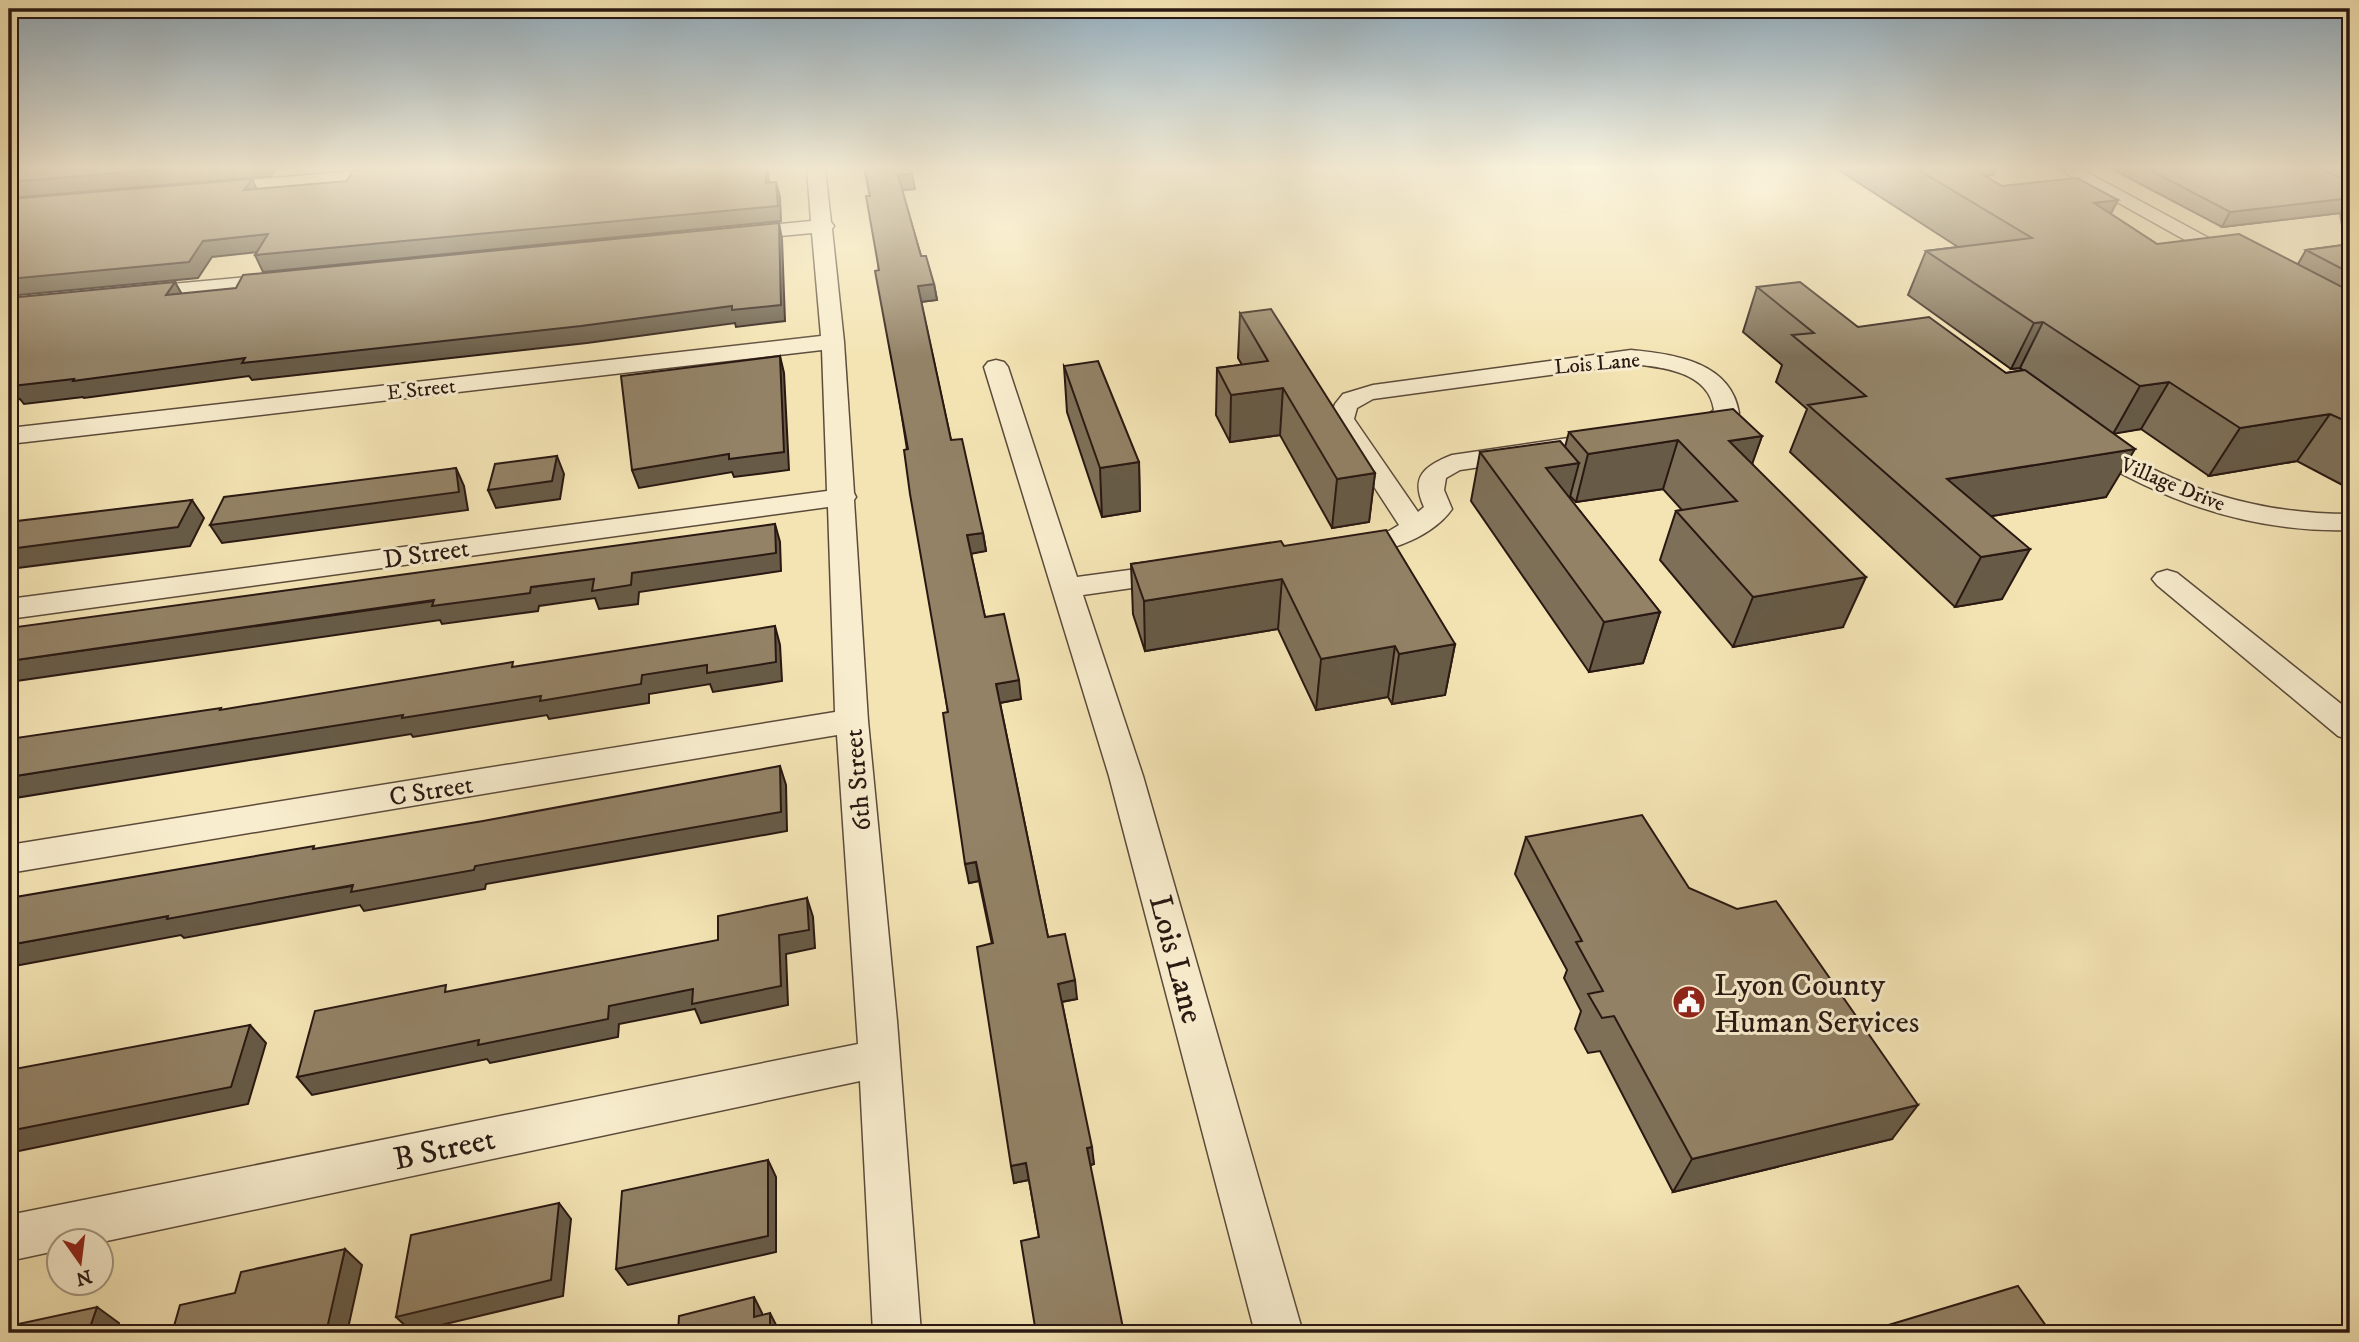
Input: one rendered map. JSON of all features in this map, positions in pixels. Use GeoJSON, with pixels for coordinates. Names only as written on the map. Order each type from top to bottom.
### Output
{"type":"FeatureCollection","features":[{"type":"Feature","properties":{"kind":"street"},"geometry":{"type":"LineString","coordinates":[[722,236],[767,232]]}},
{"type":"Feature","properties":{"kind":"street","name":"6th Street"},"geometry":{"type":"LineString","coordinates":[[824,232],[843,497],[852,721],[879,1058],[897,1333]]}},
{"type":"Feature","properties":{"kind":"street"},"geometry":{"type":"LineString","coordinates":[[2182,232],[2255,271]]}},
{"type":"Feature","properties":{"kind":"street"},"geometry":{"type":"LineString","coordinates":[[118,296],[297,278]]}},
{"type":"Feature","properties":{"kind":"street","name":"E Street"},"geometry":{"type":"LineString","coordinates":[[9,436],[833,342]]}},
{"type":"Feature","properties":{"kind":"street","name":"Lois Lane"},"geometry":{"type":"LineString","coordinates":[[1415,528],[1342,419],[1342,411],[1351,399],[1389,389],[1590,362],[1631,357],[1657,359],[1685,365],[1713,383],[1724,395],[1728,405],[1727,413],[1708,426],[1667,432]]}},
{"type":"Feature","properties":{"kind":"street","name":"Lois Lane"},"geometry":{"type":"LineString","coordinates":[[996,367],[1126,776],[1279,1333]]}},
{"type":"Feature","properties":{"kind":"street","name":"Village Drive"},"geometry":{"type":"LineString","coordinates":[[2072,434],[2107,457],[2191,495],[2277,520],[2326,524],[2350,522]]}},
{"type":"Feature","properties":{"kind":"street"},"geometry":{"type":"LineString","coordinates":[[1324,550],[1396,538],[1415,528],[1438,509],[1429,491],[1431,479],[1440,468],[1461,461],[1639,436]]}},
{"type":"Feature","properties":{"kind":"street","name":"D Street"},"geometry":{"type":"LineString","coordinates":[[9,609],[843,497]]}},
{"type":"Feature","properties":{"kind":"street"},"geometry":{"type":"LineString","coordinates":[[1065,588],[1196,570]]}},
{"type":"Feature","properties":{"kind":"street"},"geometry":{"type":"LineString","coordinates":[[2167,579],[2350,728]]}},
{"type":"Feature","properties":{"kind":"street","name":"C Street"},"geometry":{"type":"LineString","coordinates":[[9,859],[852,721]]}},
{"type":"Feature","properties":{"kind":"street","name":"B Street"},"geometry":{"type":"LineString","coordinates":[[9,1238],[879,1058]]}},
{"type":"Feature","properties":{"kind":"building"},"geometry":{"type":"Polygon","coordinates":[[[9,232],[504,232],[255,255],[268,234],[203,241],[189,262],[9,279],[9,232]]]}},
{"type":"Feature","properties":{"kind":"building"},"geometry":{"type":"Polygon","coordinates":[[[690,232],[779,232],[781,305],[732,310],[732,306],[581,326],[242,363],[245,358],[73,381],[74,379],[12,386],[16,380],[9,381],[9,298],[175,282],[166,295],[236,288],[243,275],[690,232]]]}},
{"type":"Feature","properties":{"kind":"building"},"geometry":{"type":"Polygon","coordinates":[[[872,232],[914,232],[921,256],[926,256],[934,284],[918,286],[951,440],[962,439],[983,533],[967,535],[985,617],[1004,614],[1019,680],[996,684],[1048,937],[1065,934],[1075,980],[1058,984],[1092,1147],[1087,1148],[1124,1333],[1036,1333],[1021,1241],[1039,1237],[1026,1163],[1011,1166],[977,947],[993,943],[976,862],[965,864],[943,713],[948,712],[910,494],[904,450],[908,449],[875,271],[879,270],[872,232]]]}},
{"type":"Feature","properties":{"kind":"building"},"geometry":{"type":"Polygon","coordinates":[[[2021,232],[2138,232],[2157,244],[2239,234],[2350,291],[2350,423],[2330,414],[2240,428],[2169,382],[2140,386],[2043,322],[2034,323],[1926,251],[2032,238],[2021,232]]]}},
{"type":"Feature","properties":{"kind":"building"},"geometry":{"type":"Polygon","coordinates":[[[2350,244],[2350,273],[2306,250],[2350,244]]]}},
{"type":"Feature","properties":{"kind":"building"},"geometry":{"type":"Polygon","coordinates":[[[1800,282],[1858,327],[1929,317],[2006,373],[2025,370],[2135,449],[1947,479],[2030,549],[1981,557],[1808,405],[1866,396],[1792,335],[1814,333],[1757,287],[1800,282]]]}},
{"type":"Feature","properties":{"kind":"building"},"geometry":{"type":"Polygon","coordinates":[[[1271,309],[1375,473],[1337,479],[1283,388],[1231,395],[1217,368],[1268,361],[1240,313],[1271,309]]]}},
{"type":"Feature","properties":{"kind":"building"},"geometry":{"type":"Polygon","coordinates":[[[780,356],[784,452],[729,459],[729,454],[632,470],[621,376],[780,356]]]}},
{"type":"Feature","properties":{"kind":"building"},"geometry":{"type":"Polygon","coordinates":[[[1098,361],[1139,462],[1100,468],[1064,366],[1098,361]]]}},
{"type":"Feature","properties":{"kind":"building"},"geometry":{"type":"Polygon","coordinates":[[[1733,409],[1762,436],[1729,441],[1866,577],[1753,597],[1676,511],[1737,501],[1678,440],[1588,454],[1569,432],[1733,409]]]}},
{"type":"Feature","properties":{"kind":"building"},"geometry":{"type":"Polygon","coordinates":[[[1560,441],[1579,463],[1546,468],[1660,612],[1604,622],[1480,452],[1560,441]]]}},
{"type":"Feature","properties":{"kind":"building"},"geometry":{"type":"Polygon","coordinates":[[[557,456],[552,481],[488,490],[495,464],[557,456]]]}},
{"type":"Feature","properties":{"kind":"building"},"geometry":{"type":"Polygon","coordinates":[[[456,468],[459,492],[210,525],[224,497],[456,468]]]}},
{"type":"Feature","properties":{"kind":"building"},"geometry":{"type":"Polygon","coordinates":[[[192,500],[178,527],[9,549],[9,522],[192,500]]]}},
{"type":"Feature","properties":{"kind":"building"},"geometry":{"type":"Polygon","coordinates":[[[775,524],[776,553],[632,573],[631,585],[592,591],[594,579],[531,587],[530,593],[432,606],[434,600],[9,661],[9,628],[775,524]]]}},
{"type":"Feature","properties":{"kind":"building"},"geometry":{"type":"Polygon","coordinates":[[[1386,530],[1455,644],[1399,654],[1395,646],[1321,659],[1282,579],[1144,601],[1131,564],[1281,541],[1284,546],[1386,530]]]}},
{"type":"Feature","properties":{"kind":"building"},"geometry":{"type":"Polygon","coordinates":[[[775,626],[776,662],[707,673],[707,665],[642,675],[641,684],[540,701],[541,696],[402,718],[403,715],[9,777],[9,739],[221,708],[220,710],[513,662],[512,667],[775,626]]]}},
{"type":"Feature","properties":{"kind":"building"},"geometry":{"type":"Polygon","coordinates":[[[780,766],[781,812],[475,866],[474,870],[351,892],[353,885],[9,945],[10,898],[314,846],[313,849],[483,821],[780,766]]]}},
{"type":"Feature","properties":{"kind":"building","name":"Lyon County Human Services"},"geometry":{"type":"Polygon","coordinates":[[[1642,815],[1689,888],[1737,909],[1776,901],[1918,1105],[1692,1159],[1614,1016],[1602,1018],[1588,994],[1603,991],[1576,942],[1582,941],[1526,837],[1642,815]]]}},
{"type":"Feature","properties":{"kind":"building"},"geometry":{"type":"Polygon","coordinates":[[[807,898],[809,930],[779,935],[781,986],[692,1004],[693,989],[609,1006],[608,1019],[478,1045],[479,1040],[297,1077],[315,1011],[446,985],[445,992],[718,940],[718,916],[807,898]]]}},
{"type":"Feature","properties":{"kind":"building"},"geometry":{"type":"Polygon","coordinates":[[[250,1025],[231,1087],[9,1131],[9,1070],[250,1025]]]}},
{"type":"Feature","properties":{"kind":"building"},"geometry":{"type":"Polygon","coordinates":[[[768,1160],[768,1236],[616,1269],[622,1191],[768,1160]]]}},
{"type":"Feature","properties":{"kind":"building"},"geometry":{"type":"Polygon","coordinates":[[[559,1203],[551,1280],[396,1317],[411,1235],[559,1203]]]}},
{"type":"Feature","properties":{"kind":"building"},"geometry":{"type":"Polygon","coordinates":[[[345,1249],[326,1333],[172,1333],[180,1305],[235,1293],[241,1272],[345,1249]]]}},
{"type":"Feature","properties":{"kind":"building"},"geometry":{"type":"Polygon","coordinates":[[[2018,1286],[2051,1333],[1862,1333],[2018,1286]]]}},
{"type":"Feature","properties":{"kind":"building"},"geometry":{"type":"Polygon","coordinates":[[[754,1297],[754,1317],[770,1313],[770,1333],[678,1333],[679,1316],[754,1297]]]}},
{"type":"Feature","properties":{"kind":"building"},"geometry":{"type":"Polygon","coordinates":[[[97,1307],[88,1333],[9,1333],[9,1326],[97,1307]]]}},
{"type":"Feature","properties":{"kind":"place","name":"Lyon County Human Services"},"geometry":{"type":"Point","coordinates":[1689,1002]}}]}
